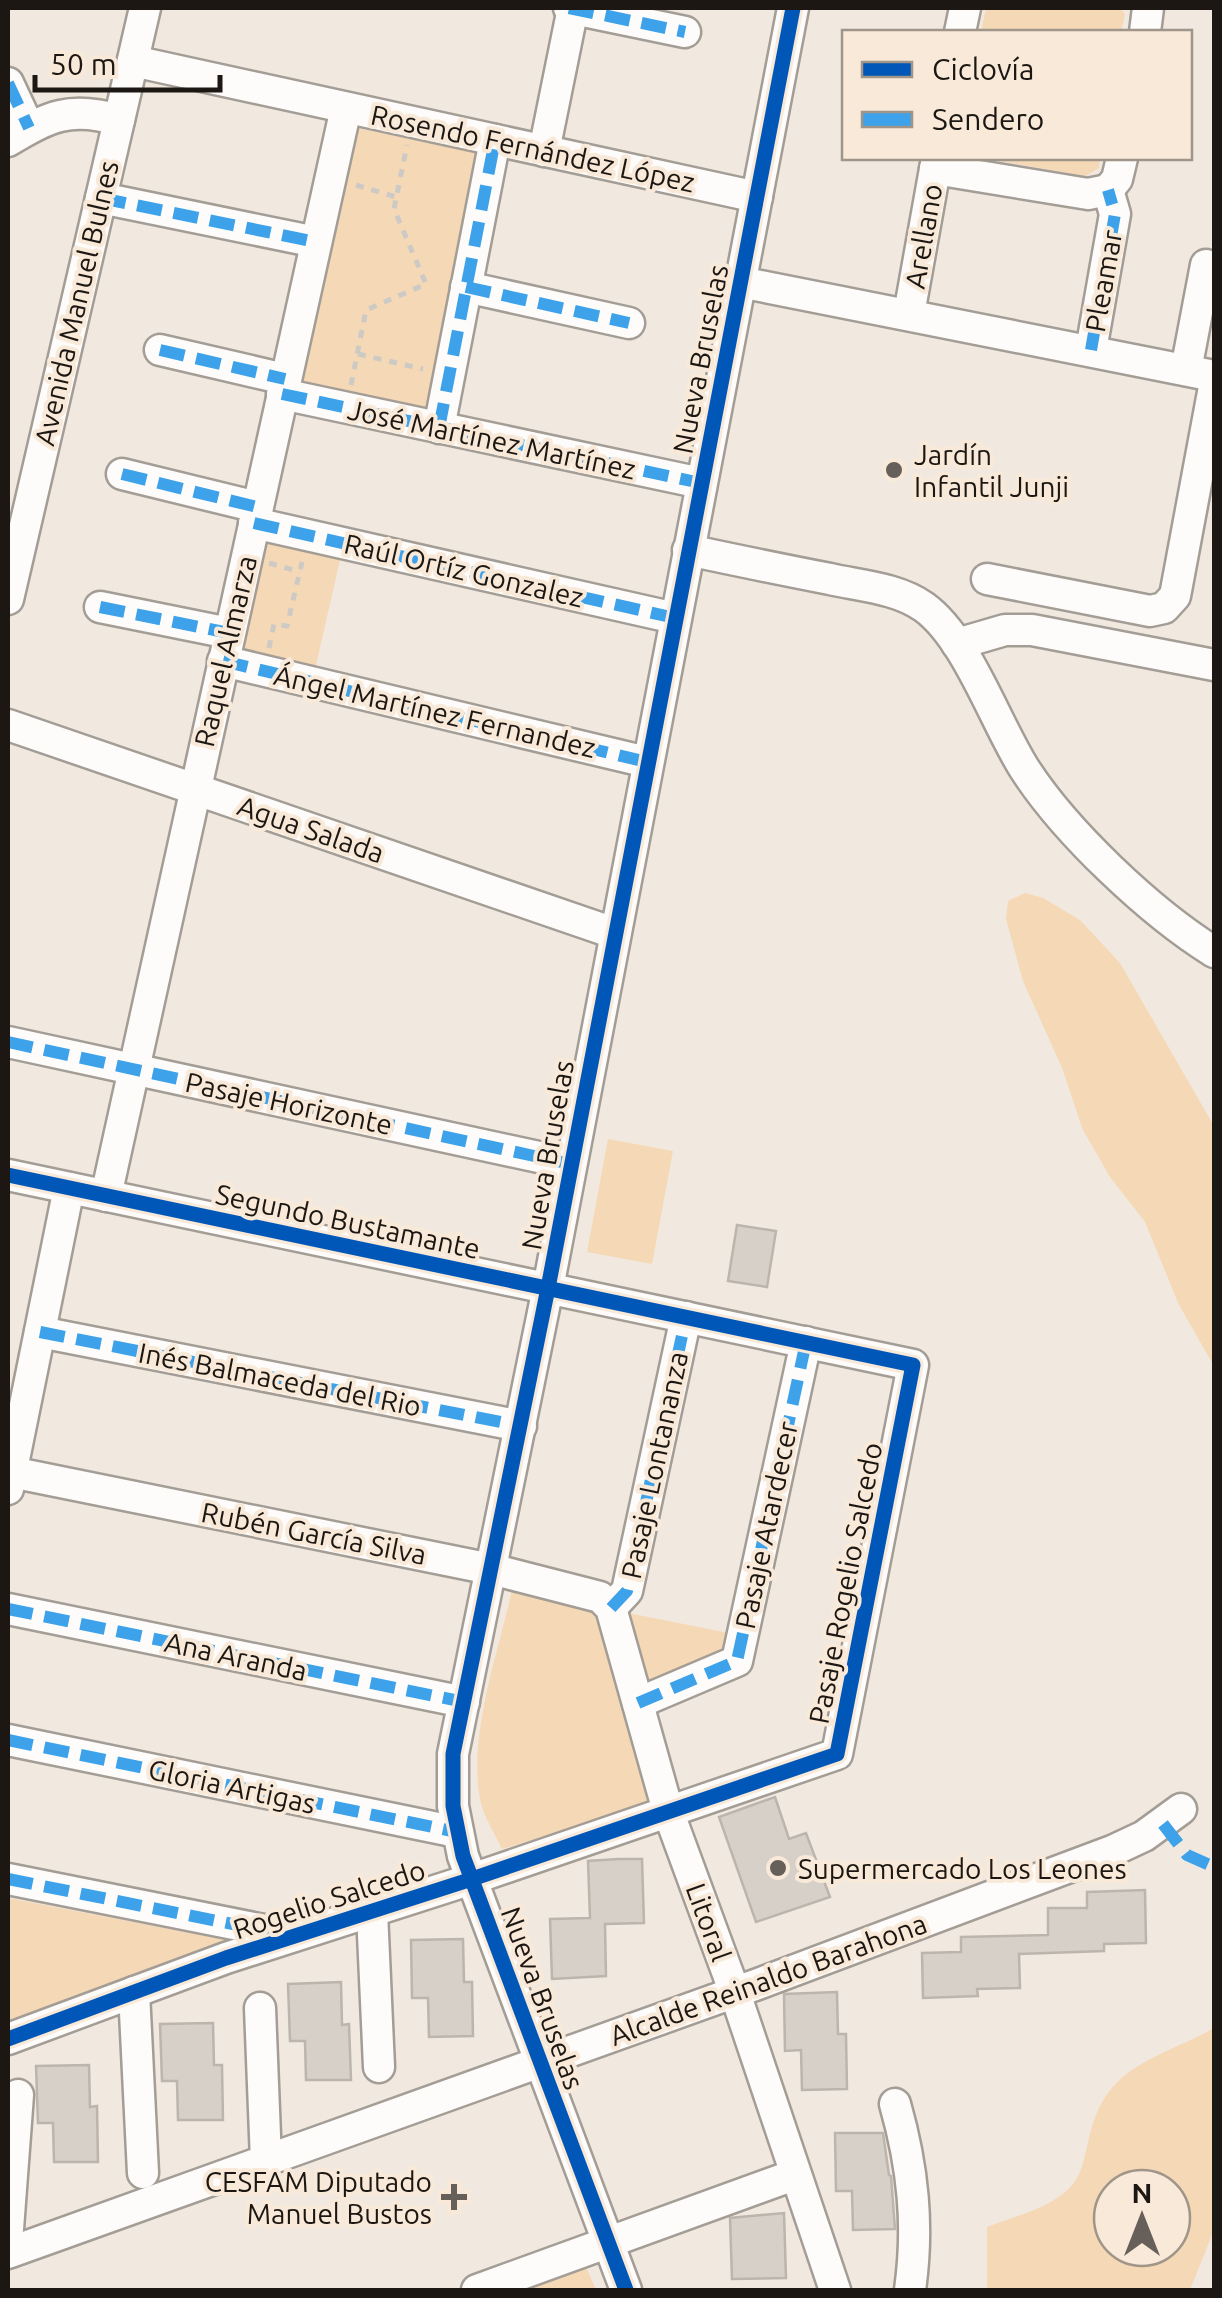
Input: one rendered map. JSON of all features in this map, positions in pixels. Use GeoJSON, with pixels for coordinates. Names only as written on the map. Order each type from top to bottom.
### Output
{"type":"FeatureCollection","features":[{"type":"Feature","properties":{"kind":"street","name":"Avenida Manuel Bulnes"},"geometry":{"type":"LineString","coordinates":[[8,598],[145,8]]}},
{"type":"Feature","properties":{"kind":"street"},"geometry":{"type":"LineString","coordinates":[[544,151],[572,8],[684,32]]}},
{"type":"Feature","properties":{"kind":"street","name":"Nueva Bruselas"},"geometry":{"type":"LineString","coordinates":[[626,2290],[472,1880],[457,1832],[452,1780],[457,1728],[548,1288],[794,8]]}},
{"type":"Feature","properties":{"kind":"street","name":"Rosendo Fernández López"},"geometry":{"type":"LineString","coordinates":[[132,62],[757,196]]}},
{"type":"Feature","properties":{"kind":"street"},"geometry":{"type":"LineString","coordinates":[[8,83],[18,134],[48,117],[67,113],[96,113],[119,120]]}},
{"type":"Feature","properties":{"kind":"street","name":"Raquel Almarza"},"geometry":{"type":"LineString","coordinates":[[106,1196],[346,108]]}},
{"type":"Feature","properties":{"kind":"street"},"geometry":{"type":"LineString","coordinates":[[439,428],[495,140]]}},
{"type":"Feature","properties":{"kind":"street","name":"Pleamar"},"geometry":{"type":"LineString","coordinates":[[1091,350],[1114,224],[1114,204],[1108,190],[1117,179],[1122,160]]}},
{"type":"Feature","properties":{"kind":"street"},"geometry":{"type":"LineString","coordinates":[[936,163],[1088,194],[1108,190]]}},
{"type":"Feature","properties":{"kind":"street","name":"Arellano"},"geometry":{"type":"LineString","coordinates":[[908,314],[936,163]]}},
{"type":"Feature","properties":{"kind":"street"},"geometry":{"type":"LineString","coordinates":[[101,198],[316,242]]}},
{"type":"Feature","properties":{"kind":"street"},"geometry":{"type":"LineString","coordinates":[[740,282],[1200,373],[1206,265]]}},
{"type":"Feature","properties":{"kind":"street"},"geometry":{"type":"LineString","coordinates":[[466,287],[629,324]]}},
{"type":"Feature","properties":{"kind":"street","name":"José Martínez Martínez"},"geometry":{"type":"LineString","coordinates":[[160,350],[346,408],[701,483]]}},
{"type":"Feature","properties":{"kind":"street"},"geometry":{"type":"LineString","coordinates":[[987,580],[1150,610],[1171,603],[1214,387]]}},
{"type":"Feature","properties":{"kind":"street","name":"Raúl Ortíz Gonzalez"},"geometry":{"type":"LineString","coordinates":[[122,474],[308,535],[675,618]]}},
{"type":"Feature","properties":{"kind":"street"},"geometry":{"type":"LineString","coordinates":[[688,550],[898,594],[936,618],[957,644],[1023,767],[1053,807],[1133,890],[1214,952]]}},
{"type":"Feature","properties":{"kind":"street","name":"Ángel Martínez Fernandez"},"geometry":{"type":"LineString","coordinates":[[100,607],[226,647],[264,670],[647,762]]}},
{"type":"Feature","properties":{"kind":"street"},"geometry":{"type":"LineString","coordinates":[[957,644],[1005,630],[1032,630],[1214,665]]}},
{"type":"Feature","properties":{"kind":"street","name":"Agua Salada"},"geometry":{"type":"LineString","coordinates":[[8,725],[614,933]]}},
{"type":"Feature","properties":{"kind":"street","name":"Pasaje Horizonte"},"geometry":{"type":"LineString","coordinates":[[8,1042],[571,1164]]}},
{"type":"Feature","properties":{"kind":"street","name":"Segundo Bustamante"},"geometry":{"type":"LineString","coordinates":[[8,1175],[913,1364]]}},
{"type":"Feature","properties":{"kind":"street"},"geometry":{"type":"LineString","coordinates":[[9,1481],[69,1188]]}},
{"type":"Feature","properties":{"kind":"street","name":"Pasaje Lontananza"},"geometry":{"type":"LineString","coordinates":[[611,1608],[626,1591],[686,1317]]}},
{"type":"Feature","properties":{"kind":"street","name":"Inés Balmaceda del Rio"},"geometry":{"type":"LineString","coordinates":[[40,1332],[520,1426]]}},
{"type":"Feature","properties":{"kind":"street","name":"Pasaje Atardecer"},"geometry":{"type":"LineString","coordinates":[[638,1703],[737,1662],[806,1342]]}},
{"type":"Feature","properties":{"kind":"street","name":"Pasaje Rogelio Salcedo"},"geometry":{"type":"LineString","coordinates":[[668,1811],[837,1754],[913,1364]]}},
{"type":"Feature","properties":{"kind":"street","name":"Rubén García Silva"},"geometry":{"type":"LineString","coordinates":[[9,1481],[491,1569],[600,1596],[611,1608]]}},
{"type":"Feature","properties":{"kind":"street","name":"Litoral"},"geometry":{"type":"LineString","coordinates":[[611,1608],[668,1811],[735,1992],[834,2290]]}},
{"type":"Feature","properties":{"kind":"street","name":"Ana Aranda"},"geometry":{"type":"LineString","coordinates":[[8,1609],[464,1702]]}},
{"type":"Feature","properties":{"kind":"street","name":"Gloria Artigas"},"geometry":{"type":"LineString","coordinates":[[8,1740],[457,1832]]}},
{"type":"Feature","properties":{"kind":"street","name":"Alcalde Reinaldo Barahona"},"geometry":{"type":"LineString","coordinates":[[8,2253],[735,1992],[1112,1851],[1144,1836],[1180,1809]]}},
{"type":"Feature","properties":{"kind":"street","name":"Rogelio Salcedo"},"geometry":{"type":"LineString","coordinates":[[8,2039],[226,1958],[472,1880],[668,1811]]}},
{"type":"Feature","properties":{"kind":"street"},"geometry":{"type":"LineString","coordinates":[[8,1879],[296,1936]]}},
{"type":"Feature","properties":{"kind":"street"},"geometry":{"type":"LineString","coordinates":[[372,1912],[380,2067]]}},
{"type":"Feature","properties":{"kind":"street"},"geometry":{"type":"LineString","coordinates":[[134,1992],[143,2172]]}},
{"type":"Feature","properties":{"kind":"street"},"geometry":{"type":"LineString","coordinates":[[260,2008],[266,2161]]}},
{"type":"Feature","properties":{"kind":"street"},"geometry":{"type":"LineString","coordinates":[[8,2229],[18,2096]]}},
{"type":"Feature","properties":{"kind":"street"},"geometry":{"type":"LineString","coordinates":[[895,2104],[914,2192],[915,2258],[910,2290]]}},
{"type":"Feature","properties":{"kind":"street"},"geometry":{"type":"LineString","coordinates":[[476,2290],[794,2175]]}},
{"type":"Feature","properties":{"kind":"path"},"geometry":{"type":"LineString","coordinates":[[346,408],[366,310],[426,284],[394,209],[412,122]]}},
{"type":"Feature","properties":{"kind":"path"},"geometry":{"type":"LineString","coordinates":[[330,176],[396,197]]}},
{"type":"Feature","properties":{"kind":"path"},"geometry":{"type":"LineString","coordinates":[[358,354],[449,375]]}},
{"type":"Feature","properties":{"kind":"path"},"geometry":{"type":"LineString","coordinates":[[264,670],[274,624],[287,626],[308,535]]}},
{"type":"Feature","properties":{"kind":"shaded area"},"geometry":{"type":"Polygon","coordinates":[[[986,8],[1120,8],[1125,14],[1121,30],[981,30],[986,8]]]}},
{"type":"Feature","properties":{"kind":"shaded area"},"geometry":{"type":"Polygon","coordinates":[[[351,127],[485,154],[430,417],[296,385],[351,127]]]}},
{"type":"Feature","properties":{"kind":"shaded area"},"geometry":{"type":"Polygon","coordinates":[[[994,160],[1100,160],[1099,168],[1086,176],[994,160]]]}},
{"type":"Feature","properties":{"kind":"shaded area"},"geometry":{"type":"Polygon","coordinates":[[[258,531],[342,551],[314,674],[232,654],[258,531]]]}},
{"type":"Feature","properties":{"kind":"shaded area"},"geometry":{"type":"Polygon","coordinates":[[[1025,893],[1043,898],[1080,920],[1120,963],[1214,1126],[1214,1366],[1179,1305],[1145,1222],[1110,1177],[1083,1130],[1062,1068],[1023,981],[1006,919],[1008,901],[1025,893]]]}},
{"type":"Feature","properties":{"kind":"shaded area"},"geometry":{"type":"Polygon","coordinates":[[[608,1139],[673,1151],[652,1264],[587,1252],[608,1139]]]}},
{"type":"Feature","properties":{"kind":"shaded area"},"geometry":{"type":"Polygon","coordinates":[[[512,1590],[729,1633],[723,1657],[624,1694],[656,1804],[502,1849],[482,1805],[478,1749],[486,1694],[512,1590]]]}},
{"type":"Feature","properties":{"kind":"shaded area"},"geometry":{"type":"Polygon","coordinates":[[[8,1898],[237,1942],[8,2020],[8,1898]]]}},
{"type":"Feature","properties":{"kind":"shaded area"},"geometry":{"type":"Polygon","coordinates":[[[1214,2028],[1214,2230],[1190,2290],[987,2290],[987,2227],[1043,2206],[1068,2190],[1082,2166],[1102,2102],[1118,2081],[1144,2063],[1214,2028]]]}},
{"type":"Feature","properties":{"kind":"shaded area"},"geometry":{"type":"Polygon","coordinates":[[[584,2262],[596,2290],[509,2290],[584,2262]]]}},
{"type":"Feature","properties":{"kind":"building"},"geometry":{"type":"Polygon","coordinates":[[[737,1225],[776,1231],[767,1287],[728,1281],[737,1225]]]}},
{"type":"Feature","properties":{"kind":"building","name":"Supermercado Los Leones"},"geometry":{"type":"Polygon","coordinates":[[[775,1797],[789,1839],[806,1833],[830,1897],[756,1922],[719,1817],[775,1797]]]}},
{"type":"Feature","properties":{"kind":"building"},"geometry":{"type":"Polygon","coordinates":[[[642,1859],[644,1923],[605,1924],[606,1976],[552,1979],[550,1919],[590,1918],[588,1861],[642,1859]]]}},
{"type":"Feature","properties":{"kind":"building"},"geometry":{"type":"Polygon","coordinates":[[[1145,1890],[1146,1943],[1104,1944],[1104,1951],[1019,1954],[1020,1988],[977,1989],[978,1996],[923,1998],[922,1953],[961,1952],[961,1937],[1048,1935],[1048,1908],[1087,1908],[1087,1892],[1145,1890]]]}},
{"type":"Feature","properties":{"kind":"building"},"geometry":{"type":"Polygon","coordinates":[[[463,1939],[464,1982],[472,1982],[473,2036],[429,2037],[428,1998],[412,1998],[411,1940],[463,1939]]]}},
{"type":"Feature","properties":{"kind":"building"},"geometry":{"type":"Polygon","coordinates":[[[341,1982],[342,2025],[349,2024],[351,2080],[306,2080],[305,2041],[290,2041],[288,1984],[341,1982]]]}},
{"type":"Feature","properties":{"kind":"building"},"geometry":{"type":"Polygon","coordinates":[[[837,1992],[838,2034],[846,2034],[847,2089],[802,2090],[801,2050],[785,2051],[784,1994],[837,1992]]]}},
{"type":"Feature","properties":{"kind":"building"},"geometry":{"type":"Polygon","coordinates":[[[213,2023],[214,2065],[222,2065],[223,2120],[178,2120],[177,2081],[162,2081],[160,2024],[213,2023]]]}},
{"type":"Feature","properties":{"kind":"building"},"geometry":{"type":"Polygon","coordinates":[[[89,2065],[90,2107],[97,2106],[98,2162],[54,2162],[53,2123],[38,2123],[36,2066],[89,2065]]]}},
{"type":"Feature","properties":{"kind":"building"},"geometry":{"type":"Polygon","coordinates":[[[835,2133],[883,2133],[895,2229],[853,2230],[852,2191],[836,2191],[835,2133]]]}},
{"type":"Feature","properties":{"kind":"building"},"geometry":{"type":"Polygon","coordinates":[[[784,2213],[786,2278],[732,2279],[730,2218],[784,2213]]]}},
{"type":"Feature","properties":{"kind":"marked path"},"geometry":{"type":"LineString","coordinates":[[569,8],[685,32]]}},
{"type":"Feature","properties":{"kind":"marked path"},"geometry":{"type":"LineString","coordinates":[[8,83],[29,128]]}},
{"type":"Feature","properties":{"kind":"marked path"},"geometry":{"type":"LineString","coordinates":[[439,428],[495,140]]}},
{"type":"Feature","properties":{"kind":"marked path"},"geometry":{"type":"LineString","coordinates":[[1091,350],[1115,214],[1108,190]]}},
{"type":"Feature","properties":{"kind":"marked path"},"geometry":{"type":"LineString","coordinates":[[101,198],[316,242]]}},
{"type":"Feature","properties":{"kind":"marked path"},"geometry":{"type":"LineString","coordinates":[[466,287],[629,323]]}},
{"type":"Feature","properties":{"kind":"marked path"},"geometry":{"type":"LineString","coordinates":[[160,350],[285,379]]}},
{"type":"Feature","properties":{"kind":"marked path"},"geometry":{"type":"LineString","coordinates":[[282,394],[701,483]]}},
{"type":"Feature","properties":{"kind":"marked path"},"geometry":{"type":"LineString","coordinates":[[122,474],[257,507]]}},
{"type":"Feature","properties":{"kind":"marked path"},"geometry":{"type":"LineString","coordinates":[[254,523],[675,618]]}},
{"type":"Feature","properties":{"kind":"marked path"},"geometry":{"type":"LineString","coordinates":[[100,607],[229,633]]}},
{"type":"Feature","properties":{"kind":"marked path"},"geometry":{"type":"LineString","coordinates":[[223,661],[647,762]]}},
{"type":"Feature","properties":{"kind":"marked path"},"geometry":{"type":"LineString","coordinates":[[8,1042],[571,1164]]}},
{"type":"Feature","properties":{"kind":"marked path"},"geometry":{"type":"LineString","coordinates":[[611,1608],[627,1591],[686,1317]]}},
{"type":"Feature","properties":{"kind":"marked path"},"geometry":{"type":"LineString","coordinates":[[40,1332],[521,1426]]}},
{"type":"Feature","properties":{"kind":"marked path"},"geometry":{"type":"LineString","coordinates":[[638,1703],[737,1661],[806,1342]]}},
{"type":"Feature","properties":{"kind":"marked path"},"geometry":{"type":"LineString","coordinates":[[8,1609],[464,1702]]}},
{"type":"Feature","properties":{"kind":"marked path"},"geometry":{"type":"LineString","coordinates":[[8,1740],[457,1832]]}},
{"type":"Feature","properties":{"kind":"marked path"},"geometry":{"type":"LineString","coordinates":[[1163,1824],[1187,1855],[1214,1867]]}},
{"type":"Feature","properties":{"kind":"marked path"},"geometry":{"type":"LineString","coordinates":[[8,1879],[287,1935]]}},
{"type":"Feature","properties":{"kind":"cycle path"},"geometry":{"type":"LineString","coordinates":[[626,2290],[463,1856],[453,1806],[453,1754],[548,1288],[793,8]]}},
{"type":"Feature","properties":{"kind":"cycle path"},"geometry":{"type":"LineString","coordinates":[[8,1175],[913,1365],[837,1754],[226,1958],[8,2039]]}},
{"type":"Feature","properties":{"kind":"place","name":"Jardín Infantil Junji"},"geometry":{"type":"Point","coordinates":[894,470]}},
{"type":"Feature","properties":{"kind":"place","name":"Supermercado Los Leones"},"geometry":{"type":"Point","coordinates":[778,1868]}},
{"type":"Feature","properties":{"kind":"place","name":"CESFAM Diputado Manuel Bustos"},"geometry":{"type":"Point","coordinates":[454,2197]}}]}
